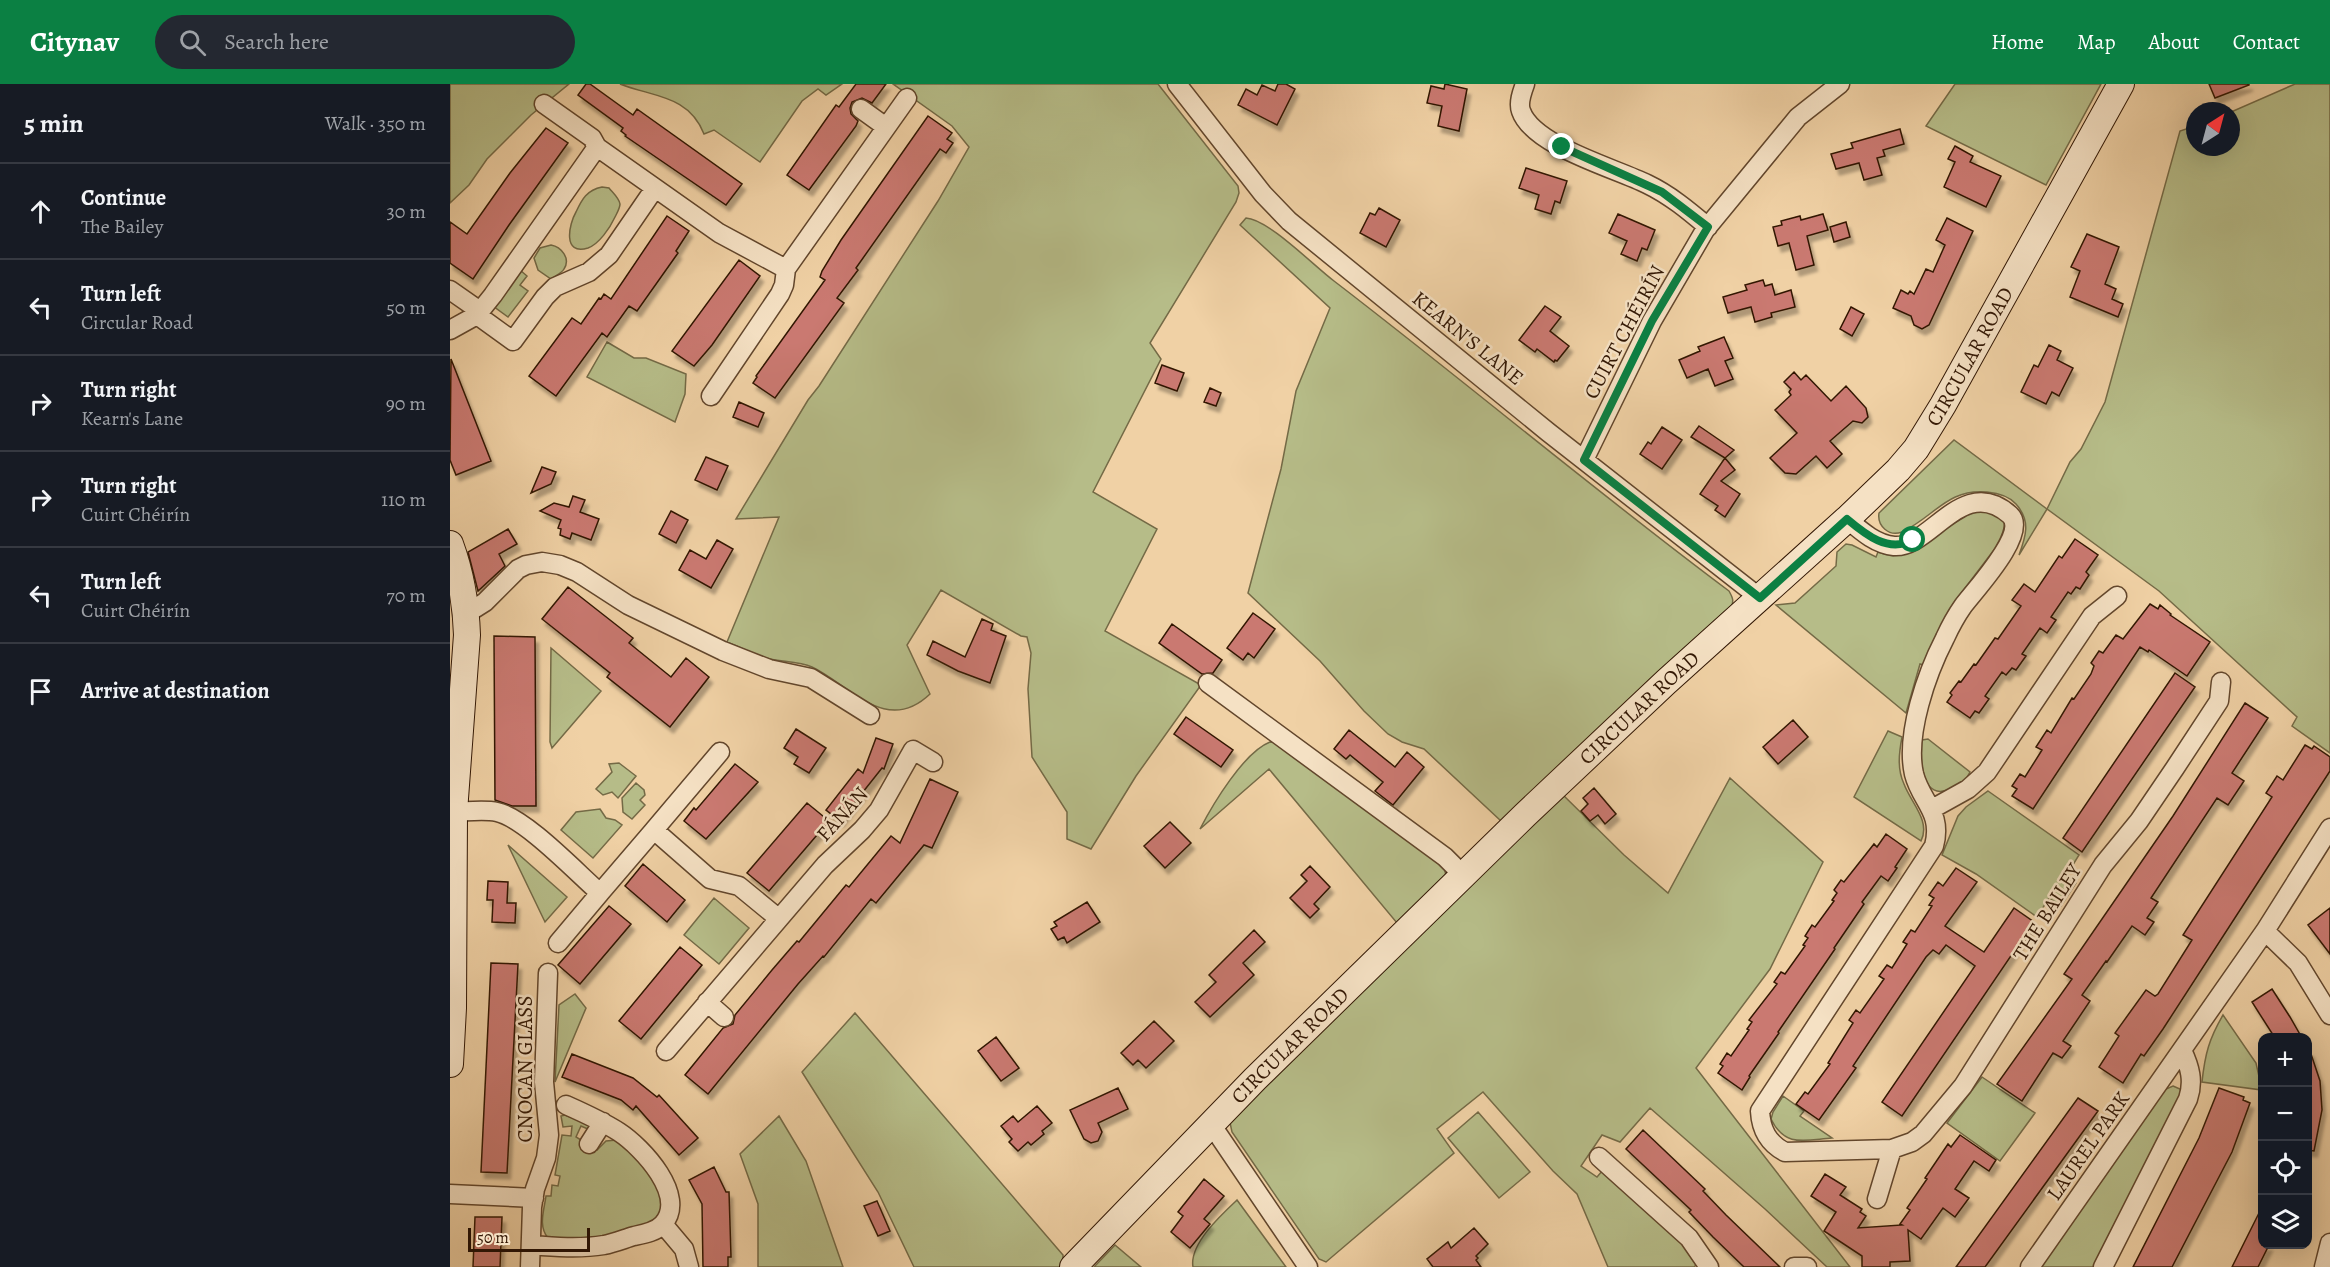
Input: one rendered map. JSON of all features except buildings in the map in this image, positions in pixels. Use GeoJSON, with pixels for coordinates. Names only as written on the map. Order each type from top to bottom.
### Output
{"type":"FeatureCollection","features":[{"type":"Feature","properties":{"kind":"street"},"geometry":{"type":"LineString","coordinates":[[1525,84],[1520,99],[1521,112],[1535,131],[1580,156],[1662,192],[1708,227]]}},
{"type":"Feature","properties":{"kind":"street","name":"CUIRT CHÉIRÍN"},"geometry":{"type":"LineString","coordinates":[[1584,460],[1652,321],[1708,227],[1798,117],[1840,84]]}},
{"type":"Feature","properties":{"kind":"street","name":"CIRCULAR ROAD"},"geometry":{"type":"LineString","coordinates":[[1073,1267],[1211,1124],[1463,875],[1669,678],[1847,519],[1898,470],[1929,429],[2121,84]]}},
{"type":"Feature","properties":{"kind":"street","name":"KEARN'S LANE"},"geometry":{"type":"LineString","coordinates":[[1185,87],[1263,194],[1289,221],[1584,460],[1760,598]]}},
{"type":"Feature","properties":{"kind":"street"},"geometry":{"type":"LineString","coordinates":[[711,396],[780,294],[786,269],[907,98]]}},
{"type":"Feature","properties":{"kind":"street"},"geometry":{"type":"LineString","coordinates":[[544,104],[592,138],[597,147],[719,232],[786,269]]}},
{"type":"Feature","properties":{"kind":"street"},"geometry":{"type":"LineString","coordinates":[[861,109],[886,127]]}},
{"type":"Feature","properties":{"kind":"street"},"geometry":{"type":"LineString","coordinates":[[450,330],[479,313],[597,147]]}},
{"type":"Feature","properties":{"kind":"street"},"geometry":{"type":"LineString","coordinates":[[450,290],[513,341],[555,287],[589,272],[609,255],[655,188]]}},
{"type":"Feature","properties":{"kind":"street","name":"THE BAILEY"},"geometry":{"type":"LineString","coordinates":[[1847,519],[1872,538],[1894,546],[1904,545],[1913,540],[1965,505],[1990,504],[2002,508],[2013,518],[2015,528],[2011,541],[2001,557],[1960,610],[1945,638],[1924,688],[1915,732],[1913,762],[1914,775],[1932,809],[1936,822],[1937,831],[1930,854],[1760,1111],[1765,1136],[1774,1147],[1785,1152],[1892,1149],[1912,1142],[1923,1134],[1963,1086],[2103,865],[2139,822],[2219,701],[2221,682]]}},
{"type":"Feature","properties":{"kind":"street"},"geometry":{"type":"LineString","coordinates":[[450,544],[460,575],[466,614],[466,661],[452,813],[453,1008],[450,1064]]}},
{"type":"Feature","properties":{"kind":"street"},"geometry":{"type":"LineString","coordinates":[[466,614],[485,602],[518,569],[542,562],[560,565],[577,572],[637,610],[723,651],[770,669],[811,678],[870,715]]}},
{"type":"Feature","properties":{"kind":"street"},"geometry":{"type":"LineString","coordinates":[[1932,809],[1968,789],[1987,772],[2092,616],[2117,596]]}},
{"type":"Feature","properties":{"kind":"street"},"geometry":{"type":"LineString","coordinates":[[1208,683],[1445,857],[1463,875]]}},
{"type":"Feature","properties":{"kind":"street","name":"FÁNÁN"},"geometry":{"type":"LineString","coordinates":[[666,1051],[778,918],[825,865],[862,830],[879,810],[913,750],[933,762]]}},
{"type":"Feature","properties":{"kind":"street"},"geometry":{"type":"LineString","coordinates":[[558,943],[720,752]]}},
{"type":"Feature","properties":{"kind":"street"},"geometry":{"type":"LineString","coordinates":[[452,813],[496,811],[512,817],[600,893]]}},
{"type":"Feature","properties":{"kind":"street","name":"LAUREL PARK"},"geometry":{"type":"LineString","coordinates":[[2030,1267],[2265,931],[2330,828]]}},
{"type":"Feature","properties":{"kind":"street"},"geometry":{"type":"LineString","coordinates":[[654,830],[710,879],[739,886],[778,918]]}},
{"type":"Feature","properties":{"kind":"street"},"geometry":{"type":"LineString","coordinates":[[2265,931],[2298,963],[2330,1015]]}},
{"type":"Feature","properties":{"kind":"street","name":"CNOCAN GLASS"},"geometry":{"type":"LineString","coordinates":[[530,1267],[534,1198],[546,1158],[549,1135],[544,1082],[548,973]]}},
{"type":"Feature","properties":{"kind":"street"},"geometry":{"type":"LineString","coordinates":[[707,1002],[724,1017]]}},
{"type":"Feature","properties":{"kind":"street"},"geometry":{"type":"LineString","coordinates":[[2103,1267],[2188,1099],[2192,1078],[2182,1050]]}},
{"type":"Feature","properties":{"kind":"street","name":"CNOCAN GLASS"},"geometry":{"type":"LineString","coordinates":[[566,1105],[621,1133],[660,1176],[670,1192],[672,1210],[663,1224]]}},
{"type":"Feature","properties":{"kind":"street"},"geometry":{"type":"LineString","coordinates":[[590,1144],[603,1122]]}},
{"type":"Feature","properties":{"kind":"street"},"geometry":{"type":"LineString","coordinates":[[1211,1124],[1308,1267]]}},
{"type":"Feature","properties":{"kind":"street"},"geometry":{"type":"LineString","coordinates":[[1877,1199],[1892,1149]]}},
{"type":"Feature","properties":{"kind":"street"},"geometry":{"type":"LineString","coordinates":[[1599,1157],[1689,1238],[1709,1267]]}},
{"type":"Feature","properties":{"kind":"street"},"geometry":{"type":"LineString","coordinates":[[450,1194],[534,1198]]}},
{"type":"Feature","properties":{"kind":"street"},"geometry":{"type":"LineString","coordinates":[[531,1245],[571,1247],[604,1245],[653,1231],[663,1224],[684,1249],[689,1267]]}},
{"type":"Feature","properties":{"kind":"street"},"geometry":{"type":"LineString","coordinates":[[2324,1267],[2330,1242]]}},
{"type":"Feature","properties":{"kind":"street"},"geometry":{"type":"LineString","coordinates":[[1794,1267],[1807,1267]]}},
{"type":"Feature","properties":{"kind":"green space"},"geometry":{"type":"Polygon","coordinates":[[[450,84],[569,84],[531,115],[487,159],[469,185],[450,203],[450,84]]]}},
{"type":"Feature","properties":{"kind":"green space"},"geometry":{"type":"Polygon","coordinates":[[[620,84],[842,84],[826,95],[818,89],[802,101],[760,162],[714,130],[704,134],[697,121],[680,104],[620,84]]]}},
{"type":"Feature","properties":{"kind":"green space"},"geometry":{"type":"Polygon","coordinates":[[[893,84],[1158,84],[1238,186],[1239,193],[1236,202],[1150,343],[1161,359],[1093,492],[1157,529],[1105,631],[1201,685],[1136,776],[1091,849],[1067,839],[1067,812],[1032,757],[1028,689],[1031,653],[1027,637],[1021,636],[941,590],[907,645],[930,694],[914,706],[898,710],[883,709],[869,703],[812,667],[766,658],[727,642],[779,517],[736,519],[808,400],[938,201],[969,147],[952,126],[893,84]]]}},
{"type":"Feature","properties":{"kind":"green space"},"geometry":{"type":"Polygon","coordinates":[[[1955,84],[2101,84],[2046,185],[1926,126],[1955,84]]]}},
{"type":"Feature","properties":{"kind":"green space"},"geometry":{"type":"Polygon","coordinates":[[[2295,84],[2330,84],[2330,753],[2292,726],[2297,717],[2159,591],[2047,509],[2070,462],[2081,449],[2105,402],[2180,131],[2186,129],[2186,156],[2240,156],[2240,108],[2295,84]]]}},
{"type":"Feature","properties":{"kind":"green space"},"geometry":{"type":"Polygon","coordinates":[[[602,187],[609,188],[620,204],[613,221],[596,243],[588,248],[574,247],[570,238],[573,217],[586,196],[592,190],[602,187]]]}},
{"type":"Feature","properties":{"kind":"green space"},"geometry":{"type":"Polygon","coordinates":[[[1246,218],[1266,226],[1291,244],[1334,281],[1580,476],[1729,591],[1733,601],[1731,608],[1501,821],[1424,749],[1402,742],[1388,734],[1364,711],[1320,661],[1248,593],[1281,469],[1296,391],[1330,308],[1240,225],[1246,218]]]}},
{"type":"Feature","properties":{"kind":"green space"},"geometry":{"type":"Polygon","coordinates":[[[551,245],[558,248],[566,257],[566,265],[551,279],[538,270],[534,258],[540,248],[551,245]]]}},
{"type":"Feature","properties":{"kind":"green space"},"geometry":{"type":"Polygon","coordinates":[[[520,270],[527,276],[520,285],[528,291],[508,317],[493,306],[520,270]]]}},
{"type":"Feature","properties":{"kind":"green space"},"geometry":{"type":"Polygon","coordinates":[[[607,342],[634,358],[646,358],[686,374],[685,394],[675,422],[587,377],[607,342]]]}},
{"type":"Feature","properties":{"kind":"green space"},"geometry":{"type":"Polygon","coordinates":[[[1954,440],[2047,509],[2019,555],[2026,529],[2024,516],[2013,501],[1999,494],[1973,492],[1962,494],[1951,499],[1913,526],[1897,533],[1888,532],[1882,526],[1879,518],[1879,513],[1954,440]]]}},
{"type":"Feature","properties":{"kind":"green space"},"geometry":{"type":"Polygon","coordinates":[[[1974,510],[1990,513],[2005,521],[2007,527],[2000,542],[1953,604],[1924,665],[1920,664],[1906,713],[1776,605],[1795,603],[1836,566],[1837,552],[1846,544],[1876,557],[1878,552],[1894,556],[1902,554],[1911,551],[1974,510]]]}},
{"type":"Feature","properties":{"kind":"green space"},"geometry":{"type":"Polygon","coordinates":[[[551,648],[601,691],[552,748],[550,742],[551,648]]]}},
{"type":"Feature","properties":{"kind":"green space"},"geometry":{"type":"Polygon","coordinates":[[[1888,731],[1902,737],[1899,755],[1900,773],[1922,819],[1924,826],[1921,841],[1854,797],[1888,731]]]}},
{"type":"Feature","properties":{"kind":"green space"},"geometry":{"type":"Polygon","coordinates":[[[1928,739],[1970,772],[1963,782],[1942,791],[1934,790],[1928,785],[1921,758],[1922,740],[1928,739]]]}},
{"type":"Feature","properties":{"kind":"green space"},"geometry":{"type":"Polygon","coordinates":[[[1270,742],[1278,743],[1444,865],[1446,877],[1397,923],[1269,769],[1200,829],[1221,793],[1240,767],[1250,756],[1270,742]]]}},
{"type":"Feature","properties":{"kind":"green space"},"geometry":{"type":"Polygon","coordinates":[[[619,763],[636,776],[618,798],[612,792],[603,795],[596,789],[612,772],[609,764],[619,763]]]}},
{"type":"Feature","properties":{"kind":"green space"},"geometry":{"type":"Polygon","coordinates":[[[1730,778],[1823,862],[1770,969],[1696,1068],[1850,1267],[1827,1267],[1650,1108],[1620,1142],[1602,1135],[1581,1166],[1597,1177],[1603,1170],[1684,1246],[1696,1265],[1694,1267],[1608,1267],[1577,1194],[1553,1171],[1483,1092],[1437,1129],[1454,1153],[1326,1262],[1319,1259],[1232,1132],[1229,1118],[1561,793],[1624,855],[1668,893],[1730,778]]]}},
{"type":"Feature","properties":{"kind":"green space"},"geometry":{"type":"Polygon","coordinates":[[[636,783],[644,790],[645,795],[640,800],[645,805],[632,819],[623,812],[622,798],[636,783]]]}},
{"type":"Feature","properties":{"kind":"green space"},"geometry":{"type":"Polygon","coordinates":[[[1988,791],[2079,855],[2066,876],[2076,883],[2061,906],[2049,898],[2037,917],[1976,874],[1942,855],[1958,816],[1988,791]]]}},
{"type":"Feature","properties":{"kind":"green space"},"geometry":{"type":"Polygon","coordinates":[[[600,809],[606,818],[622,825],[593,858],[561,830],[576,812],[600,809]]]}},
{"type":"Feature","properties":{"kind":"green space"},"geometry":{"type":"Polygon","coordinates":[[[508,845],[567,897],[545,922],[508,845]]]}},
{"type":"Feature","properties":{"kind":"green space"},"geometry":{"type":"Polygon","coordinates":[[[714,898],[749,928],[719,964],[684,935],[714,898]]]}},
{"type":"Feature","properties":{"kind":"green space"},"geometry":{"type":"Polygon","coordinates":[[[575,994],[586,1008],[555,1082],[559,1005],[575,994]]]}},
{"type":"Feature","properties":{"kind":"green space"},"geometry":{"type":"Polygon","coordinates":[[[855,1013],[1063,1255],[1063,1263],[1059,1267],[914,1267],[878,1192],[802,1072],[855,1013]]]}},
{"type":"Feature","properties":{"kind":"green space"},"geometry":{"type":"Polygon","coordinates":[[[2223,1015],[2256,1063],[2258,1089],[2202,1082],[2208,1047],[2223,1015]]]}},
{"type":"Feature","properties":{"kind":"green space"},"geometry":{"type":"Polygon","coordinates":[[[1982,1077],[2035,1113],[2000,1161],[1947,1123],[1982,1077]]]}},
{"type":"Feature","properties":{"kind":"green space"},"geometry":{"type":"Polygon","coordinates":[[[2173,1086],[2180,1089],[2182,1096],[2179,1105],[2094,1267],[2036,1267],[2150,1109],[2166,1089],[2173,1086]]]}},
{"type":"Feature","properties":{"kind":"green space"},"geometry":{"type":"Polygon","coordinates":[[[1783,1096],[1804,1111],[1800,1116],[1832,1138],[1805,1141],[1789,1138],[1783,1134],[1771,1119],[1783,1096]]]}},
{"type":"Feature","properties":{"kind":"green space"},"geometry":{"type":"Polygon","coordinates":[[[1478,1112],[1530,1172],[1499,1198],[1448,1138],[1478,1112]]]}},
{"type":"Feature","properties":{"kind":"green space"},"geometry":{"type":"Polygon","coordinates":[[[565,1115],[589,1124],[590,1130],[581,1126],[576,1137],[597,1150],[606,1141],[617,1140],[655,1178],[660,1187],[665,1208],[654,1223],[602,1240],[548,1238],[542,1223],[546,1196],[551,1196],[552,1185],[558,1186],[560,1176],[555,1175],[562,1135],[571,1136],[572,1126],[563,1127],[561,1116],[565,1115]]]}},
{"type":"Feature","properties":{"kind":"green space"},"geometry":{"type":"Polygon","coordinates":[[[779,1116],[806,1161],[843,1267],[758,1267],[758,1204],[740,1154],[779,1116]]]}},
{"type":"Feature","properties":{"kind":"green space"},"geometry":{"type":"Polygon","coordinates":[[[1237,1200],[1286,1267],[1193,1267],[1193,1258],[1201,1239],[1215,1221],[1237,1200]]]}},
{"type":"Feature","properties":{"kind":"green space"},"geometry":{"type":"Polygon","coordinates":[[[1115,1245],[1141,1267],[1094,1267],[1115,1245]]]}},
{"type":"Feature","properties":{"kind":"route"},"geometry":{"type":"LineString","coordinates":[[1562,147],[1662,192],[1708,227],[1652,321],[1584,460],[1760,598],[1847,519],[1881,543],[1894,546],[1904,545],[1913,540]]}}]}
